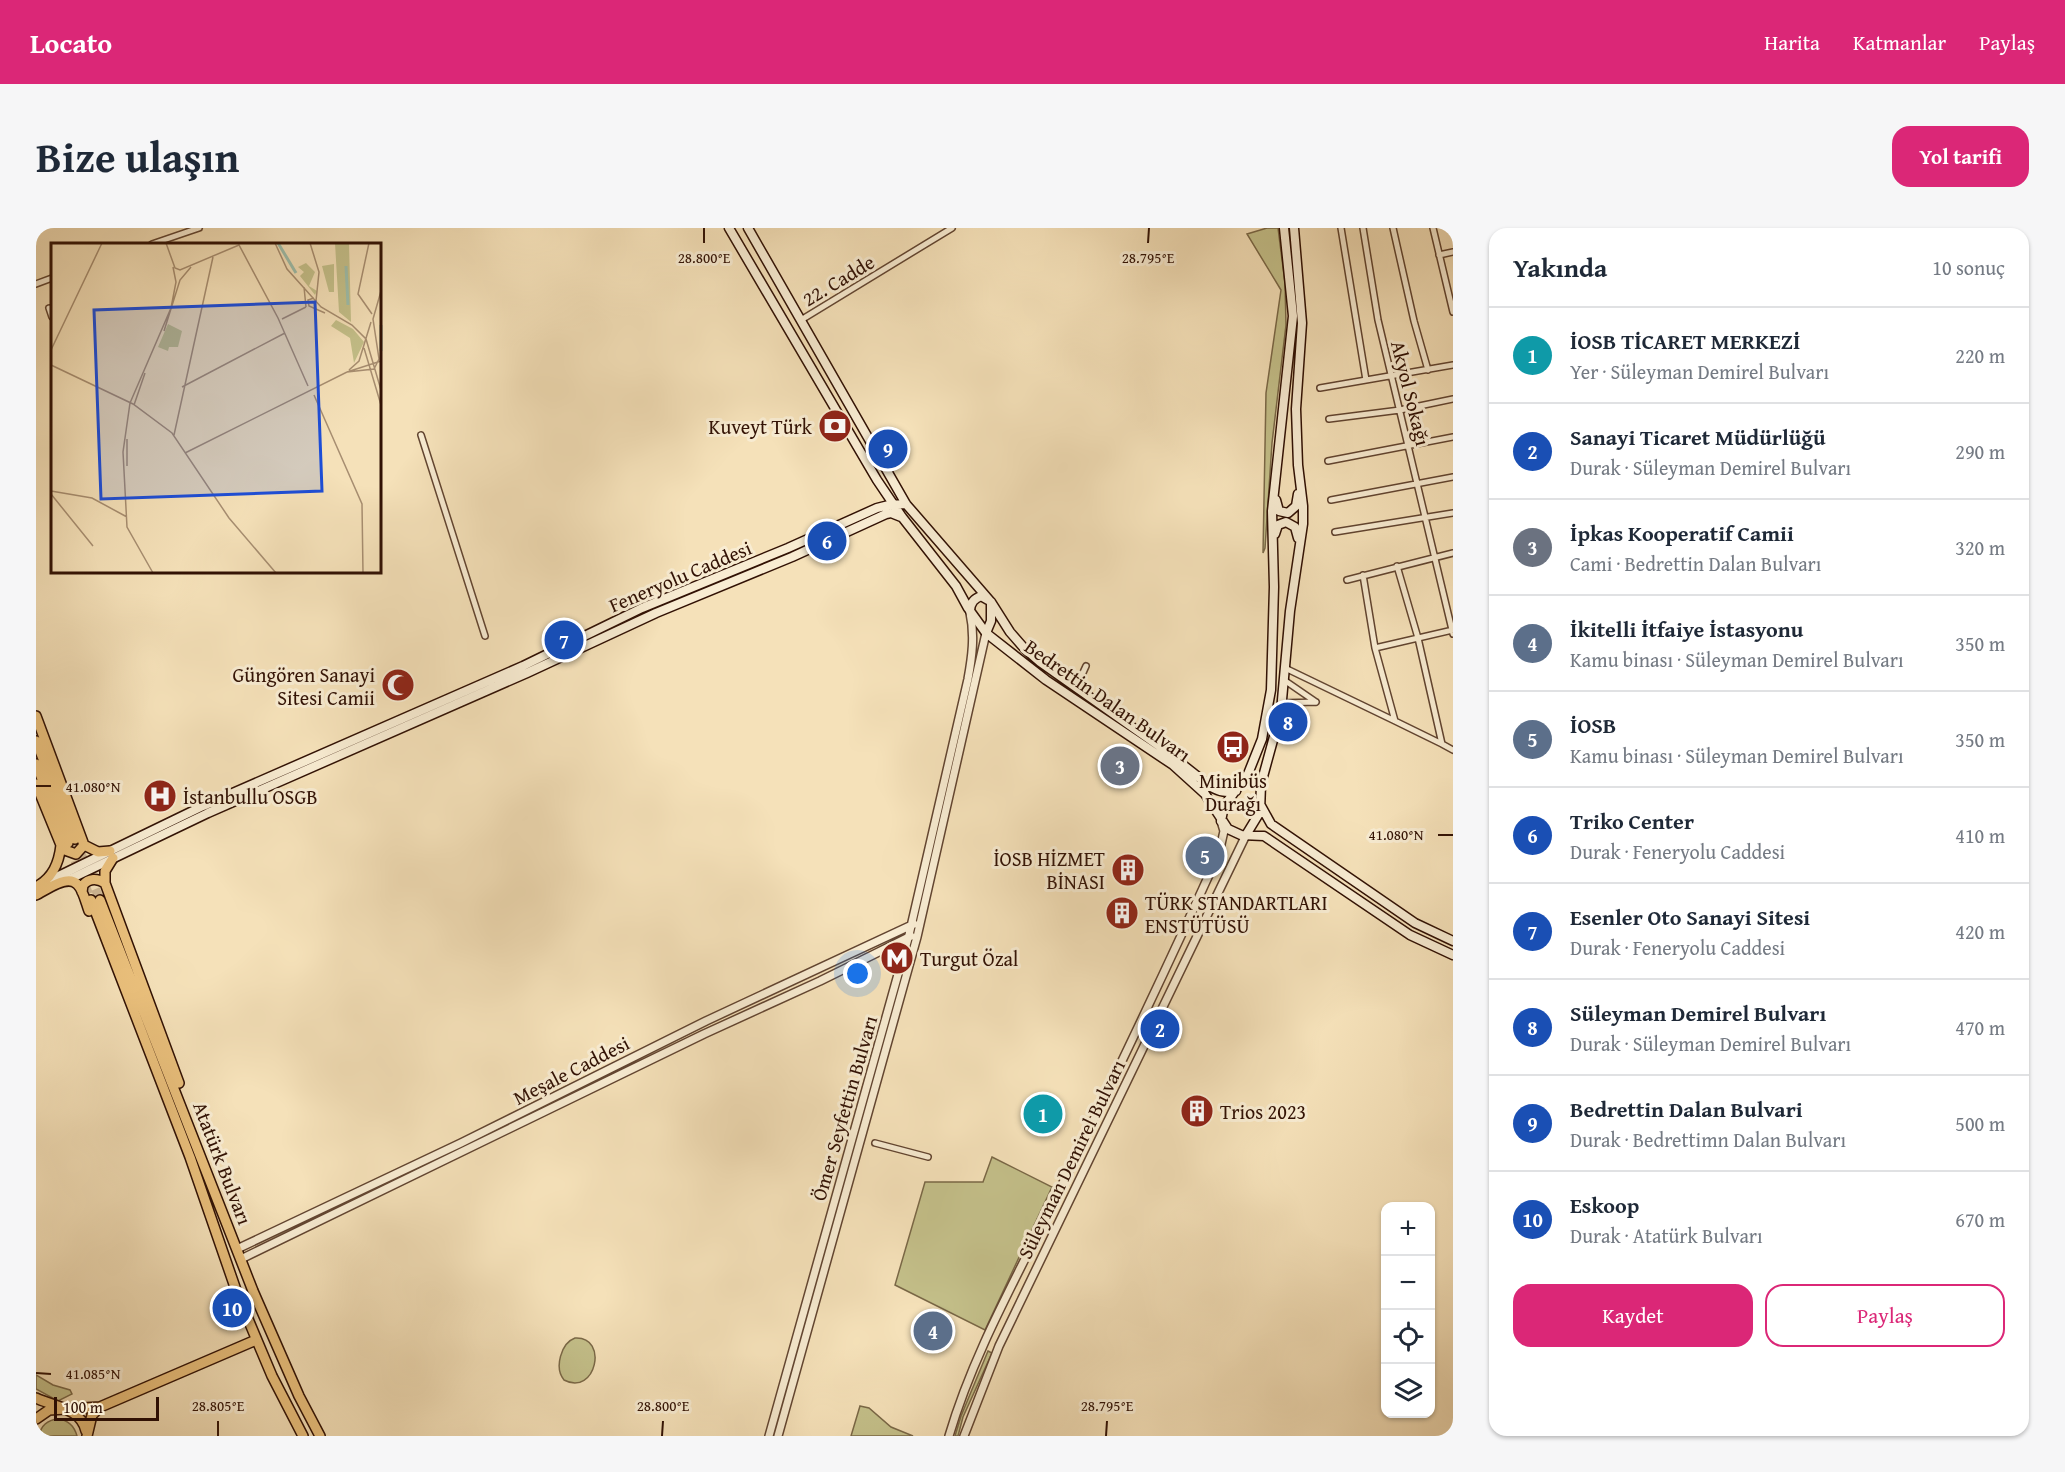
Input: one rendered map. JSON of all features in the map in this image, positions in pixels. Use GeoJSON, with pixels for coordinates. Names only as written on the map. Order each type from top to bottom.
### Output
{"type":"FeatureCollection","features":[{"type":"Feature","properties":{"kind":"main road","name":"Bedrettin Dalan Bulvarı"},"geometry":{"type":"LineString","coordinates":[[729,228],[877,480],[986,633],[1046,680],[1173,765],[1205,795],[1221,822]]}},
{"type":"Feature","properties":{"kind":"main road","name":"Bedrettin Dalan Bulvarı"},"geometry":{"type":"LineString","coordinates":[[748,228],[906,504],[991,602],[1010,632],[1024,648],[1076,688],[1159,746],[1211,787],[1218,791],[1236,791]]}},
{"type":"Feature","properties":{"kind":"main road","name":"Süleyman Demirel Bulvarı"},"geometry":{"type":"LineString","coordinates":[[1221,822],[1224,806],[1248,774],[1266,722],[1271,690],[1275,586],[1272,511],[1277,482],[1293,316],[1284,228]]}},
{"type":"Feature","properties":{"kind":"main road","name":"Süleyman Demirel Bulvarı"},"geometry":{"type":"LineString","coordinates":[[1246,835],[1260,812],[1261,784],[1282,703],[1290,611],[1303,507],[1299,483],[1296,409],[1302,323],[1294,228]]}},
{"type":"Feature","properties":{"kind":"main road"},"geometry":{"type":"LineString","coordinates":[[874,509],[878,504],[881,489],[877,480]]}},
{"type":"Feature","properties":{"kind":"main road"},"geometry":{"type":"LineString","coordinates":[[1277,482],[1277,508],[1282,513],[1288,513],[1296,506],[1299,483]]}},
{"type":"Feature","properties":{"kind":"main road","name":"Feneryolu Caddesi"},"geometry":{"type":"LineString","coordinates":[[66,881],[112,854],[246,784],[523,666],[642,608],[788,548],[874,509],[894,504],[906,504]]}},
{"type":"Feature","properties":{"kind":"main road","name":"Feneryolu Caddesi"},"geometry":{"type":"LineString","coordinates":[[40,885],[886,514],[891,513],[902,517]]}},
{"type":"Feature","properties":{"kind":"main road"},"geometry":{"type":"LineString","coordinates":[[1274,548],[1276,527],[1286,522],[1295,527],[1299,550]]}},
{"type":"Feature","properties":{"kind":"main road"},"geometry":{"type":"LineString","coordinates":[[958,591],[964,593],[969,590],[971,587],[968,576]]}},
{"type":"Feature","properties":{"kind":"main road"},"geometry":{"type":"LineString","coordinates":[[970,610],[975,598],[981,596],[991,602],[991,621],[986,633]]}},
{"type":"Feature","properties":{"kind":"main road"},"geometry":{"type":"LineString","coordinates":[[36,716],[84,845],[98,852],[112,854],[105,871],[105,883],[181,1089],[190,1127]]}},
{"type":"Feature","properties":{"kind":"main road"},"geometry":{"type":"LineString","coordinates":[[36,741],[68,842],[65,850],[76,854],[84,845]]}},
{"type":"Feature","properties":{"kind":"main road"},"geometry":{"type":"LineString","coordinates":[[36,764],[68,842],[57,865],[40,885]]}},
{"type":"Feature","properties":{"kind":"main road"},"geometry":{"type":"LineString","coordinates":[[36,784],[68,842]]}},
{"type":"Feature","properties":{"kind":"main road"},"geometry":{"type":"LineString","coordinates":[[1261,805],[1271,825],[1415,922],[1453,941]]}},
{"type":"Feature","properties":{"kind":"main road"},"geometry":{"type":"LineString","coordinates":[[1221,822],[1231,831],[1264,836],[1410,935],[1453,955]]}},
{"type":"Feature","properties":{"kind":"main road"},"geometry":{"type":"LineString","coordinates":[[82,892],[83,885],[89,880],[97,879],[105,883]]}},
{"type":"Feature","properties":{"kind":"main road"},"geometry":{"type":"LineString","coordinates":[[36,895],[66,881],[76,883],[82,892],[170,1121],[190,1157]]}},
{"type":"Feature","properties":{"kind":"main road","name":"Atatürk Bulvarı"},"geometry":{"type":"LineString","coordinates":[[303,1436],[256,1340],[95,900],[190,1127],[276,1345],[320,1436]]}},
{"type":"Feature","properties":{"kind":"main road"},"geometry":{"type":"LineString","coordinates":[[223,1252],[241,1258]]}},
{"type":"Feature","properties":{"kind":"main road"},"geometry":{"type":"LineString","coordinates":[[87,1436],[92,1415],[100,1407],[256,1340]]}},
{"type":"Feature","properties":{"kind":"main road"},"geometry":{"type":"LineString","coordinates":[[36,1398],[71,1411],[80,1417],[86,1427],[87,1436]]}},
{"type":"Feature","properties":{"kind":"main road"},"geometry":{"type":"LineString","coordinates":[[36,1419],[49,1410],[100,1407]]}},
{"type":"Feature","properties":{"kind":"street"},"geometry":{"type":"LineString","coordinates":[[155,243],[199,228]]}},
{"type":"Feature","properties":{"kind":"street","name":"22. Cadde"},"geometry":{"type":"LineString","coordinates":[[801,320],[952,228]]}},
{"type":"Feature","properties":{"kind":"street"},"geometry":{"type":"LineString","coordinates":[[1341,228],[1366,380]]}},
{"type":"Feature","properties":{"kind":"street","name":"Akyol Sokağı"},"geometry":{"type":"LineString","coordinates":[[1364,228],[1378,320],[1453,632]]}},
{"type":"Feature","properties":{"kind":"street"},"geometry":{"type":"LineString","coordinates":[[1393,228],[1414,321],[1428,370]]}},
{"type":"Feature","properties":{"kind":"street"},"geometry":{"type":"LineString","coordinates":[[1433,228],[1450,289],[1453,312]]}},
{"type":"Feature","properties":{"kind":"street"},"geometry":{"type":"LineString","coordinates":[[1439,255],[1453,252]]}},
{"type":"Feature","properties":{"kind":"street"},"geometry":{"type":"LineString","coordinates":[[36,284],[51,279]]}},
{"type":"Feature","properties":{"kind":"street"},"geometry":{"type":"LineString","coordinates":[[49,308],[51,314]]}},
{"type":"Feature","properties":{"kind":"street"},"geometry":{"type":"LineString","coordinates":[[1320,388],[1453,366]]}},
{"type":"Feature","properties":{"kind":"street"},"geometry":{"type":"LineString","coordinates":[[1329,419],[1400,410],[1453,399]]}},
{"type":"Feature","properties":{"kind":"street"},"geometry":{"type":"LineString","coordinates":[[421,435],[485,636]]}},
{"type":"Feature","properties":{"kind":"street"},"geometry":{"type":"LineString","coordinates":[[1328,461],[1453,437]]}},
{"type":"Feature","properties":{"kind":"street"},"geometry":{"type":"LineString","coordinates":[[1331,500],[1453,477]]}},
{"type":"Feature","properties":{"kind":"street"},"geometry":{"type":"LineString","coordinates":[[1335,532],[1453,513]]}},
{"type":"Feature","properties":{"kind":"street"},"geometry":{"type":"LineString","coordinates":[[1347,580],[1453,553]]}},
{"type":"Feature","properties":{"kind":"street"},"geometry":{"type":"LineString","coordinates":[[1397,566],[1418,638],[1442,744]]}},
{"type":"Feature","properties":{"kind":"street"},"geometry":{"type":"LineString","coordinates":[[1363,575],[1375,648],[1395,721]]}},
{"type":"Feature","properties":{"kind":"street","name":"Ömer Seyfettin Bulvarı"},"geometry":{"type":"LineString","coordinates":[[916,924],[968,679],[973,643],[970,610]]}},
{"type":"Feature","properties":{"kind":"street"},"geometry":{"type":"LineString","coordinates":[[1375,648],[1453,632]]}},
{"type":"Feature","properties":{"kind":"street","name":"Ömer Seyfettin Bulvarı"},"geometry":{"type":"LineString","coordinates":[[778,1436],[913,936],[986,633]]}},
{"type":"Feature","properties":{"kind":"street"},"geometry":{"type":"LineString","coordinates":[[1076,688],[1086,666]]}},
{"type":"Feature","properties":{"kind":"street"},"geometry":{"type":"LineString","coordinates":[[1284,668],[1453,750]]}},
{"type":"Feature","properties":{"kind":"street"},"geometry":{"type":"LineString","coordinates":[[1282,703],[1316,702],[1284,680]]}},
{"type":"Feature","properties":{"kind":"street","name":"Süleyman Demirel Bulvarı"},"geometry":{"type":"LineString","coordinates":[[949,1436],[958,1403],[977,1361],[1219,854],[1224,831],[1221,822]]}},
{"type":"Feature","properties":{"kind":"street","name":"Süleyman Demirel Bulvarı"},"geometry":{"type":"LineString","coordinates":[[964,1436],[999,1346],[1246,835]]}},
{"type":"Feature","properties":{"kind":"street","name":"Meşale Caddesi"},"geometry":{"type":"LineString","coordinates":[[237,1249],[461,1143],[706,1021],[916,924]]}},
{"type":"Feature","properties":{"kind":"street","name":"Ömer Seyfettin Bulvarı"},"geometry":{"type":"LineString","coordinates":[[769,1436],[913,936]]}},
{"type":"Feature","properties":{"kind":"street","name":"Meşale Caddesi"},"geometry":{"type":"LineString","coordinates":[[241,1258],[913,936]]}},
{"type":"Feature","properties":{"kind":"street"},"geometry":{"type":"LineString","coordinates":[[875,1143],[928,1157]]}},
{"type":"Feature","properties":{"kind":"shaded area"},"geometry":{"type":"Polygon","coordinates":[[[1267,228],[1278,228],[1285,283],[1286,325],[1272,443],[1263,553],[1266,393],[1281,290],[1247,234],[1267,228]]]}},
{"type":"Feature","properties":{"kind":"shaded area"},"geometry":{"type":"Polygon","coordinates":[[[992,1157],[1052,1187],[985,1330],[895,1285],[925,1182],[983,1182],[992,1157]]]}},
{"type":"Feature","properties":{"kind":"shaded area"},"geometry":{"type":"Polygon","coordinates":[[[575,1338],[586,1340],[592,1346],[595,1355],[591,1374],[575,1383],[564,1380],[559,1363],[566,1345],[575,1338]]]}},
{"type":"Feature","properties":{"kind":"shaded area"},"geometry":{"type":"Polygon","coordinates":[[[988,1351],[992,1353],[963,1417],[958,1436],[955,1436],[961,1416],[988,1351]]]}},
{"type":"Feature","properties":{"kind":"shaded area"},"geometry":{"type":"Polygon","coordinates":[[[36,1375],[53,1385],[70,1390],[72,1394],[58,1401],[36,1389],[36,1375]]]}},
{"type":"Feature","properties":{"kind":"shaded area"},"geometry":{"type":"Polygon","coordinates":[[[860,1406],[869,1408],[891,1427],[913,1436],[851,1436],[860,1406]]]}},
{"type":"Feature","properties":{"kind":"shaded area"},"geometry":{"type":"Polygon","coordinates":[[[58,1419],[70,1424],[77,1436],[39,1436],[45,1424],[58,1419]]]}},
{"type":"Feature","properties":{"kind":"tunnel"},"geometry":{"type":"LineString","coordinates":[[75,839],[100,900]]}},
{"type":"Feature","properties":{"kind":"tunnel"},"geometry":{"type":"LineString","coordinates":[[70,848],[91,900]]}},
{"type":"Feature","properties":{"kind":"place","name":"Kuveyt Türk"},"geometry":{"type":"Point","coordinates":[835,426]}},
{"type":"Feature","properties":{"kind":"place","name":"Bedrettin Dalan Bulvari"},"geometry":{"type":"Point","coordinates":[888,449]}},
{"type":"Feature","properties":{"kind":"place","name":"Triko Center"},"geometry":{"type":"Point","coordinates":[827,541]}},
{"type":"Feature","properties":{"kind":"place","name":"Esenler Oto Sanayi Sitesi"},"geometry":{"type":"Point","coordinates":[564,640]}},
{"type":"Feature","properties":{"kind":"place","name":"Güngören Sanayi Sitesi Camii"},"geometry":{"type":"Point","coordinates":[398,685]}},
{"type":"Feature","properties":{"kind":"place","name":"Süleyman Demirel Bulvarı"},"geometry":{"type":"Point","coordinates":[1288,722]}},
{"type":"Feature","properties":{"kind":"place","name":"Minibüs Durağı"},"geometry":{"type":"Point","coordinates":[1233,747]}},
{"type":"Feature","properties":{"kind":"place","name":"İpkas Kooperatif Camii"},"geometry":{"type":"Point","coordinates":[1120,766]}},
{"type":"Feature","properties":{"kind":"place","name":"İstanbullu OSGB"},"geometry":{"type":"Point","coordinates":[160,796]}},
{"type":"Feature","properties":{"kind":"place","name":"İOSB"},"geometry":{"type":"Point","coordinates":[1205,856]}},
{"type":"Feature","properties":{"kind":"place","name":"İOSB HİZMET BİNASI"},"geometry":{"type":"Point","coordinates":[1128,870]}},
{"type":"Feature","properties":{"kind":"place","name":"TÜRK STANDARTLARI ENSTÜTÜSÜ"},"geometry":{"type":"Point","coordinates":[1122,913]}},
{"type":"Feature","properties":{"kind":"place","name":"Turgut Özal"},"geometry":{"type":"Point","coordinates":[897,958]}},
{"type":"Feature","properties":{"kind":"place","name":"Sanayi Ticaret Müdürlüğü"},"geometry":{"type":"Point","coordinates":[1160,1029]}},
{"type":"Feature","properties":{"kind":"place","name":"Trios 2023"},"geometry":{"type":"Point","coordinates":[1197,1111]}},
{"type":"Feature","properties":{"kind":"place","name":"İOSB TİCARET MERKEZİ"},"geometry":{"type":"Point","coordinates":[1043,1114]}},
{"type":"Feature","properties":{"kind":"place","name":"Eskoop"},"geometry":{"type":"Point","coordinates":[232,1308]}},
{"type":"Feature","properties":{"kind":"place","name":"İkitelli İtfaiye İstasyonu"},"geometry":{"type":"Point","coordinates":[933,1331]}}]}
